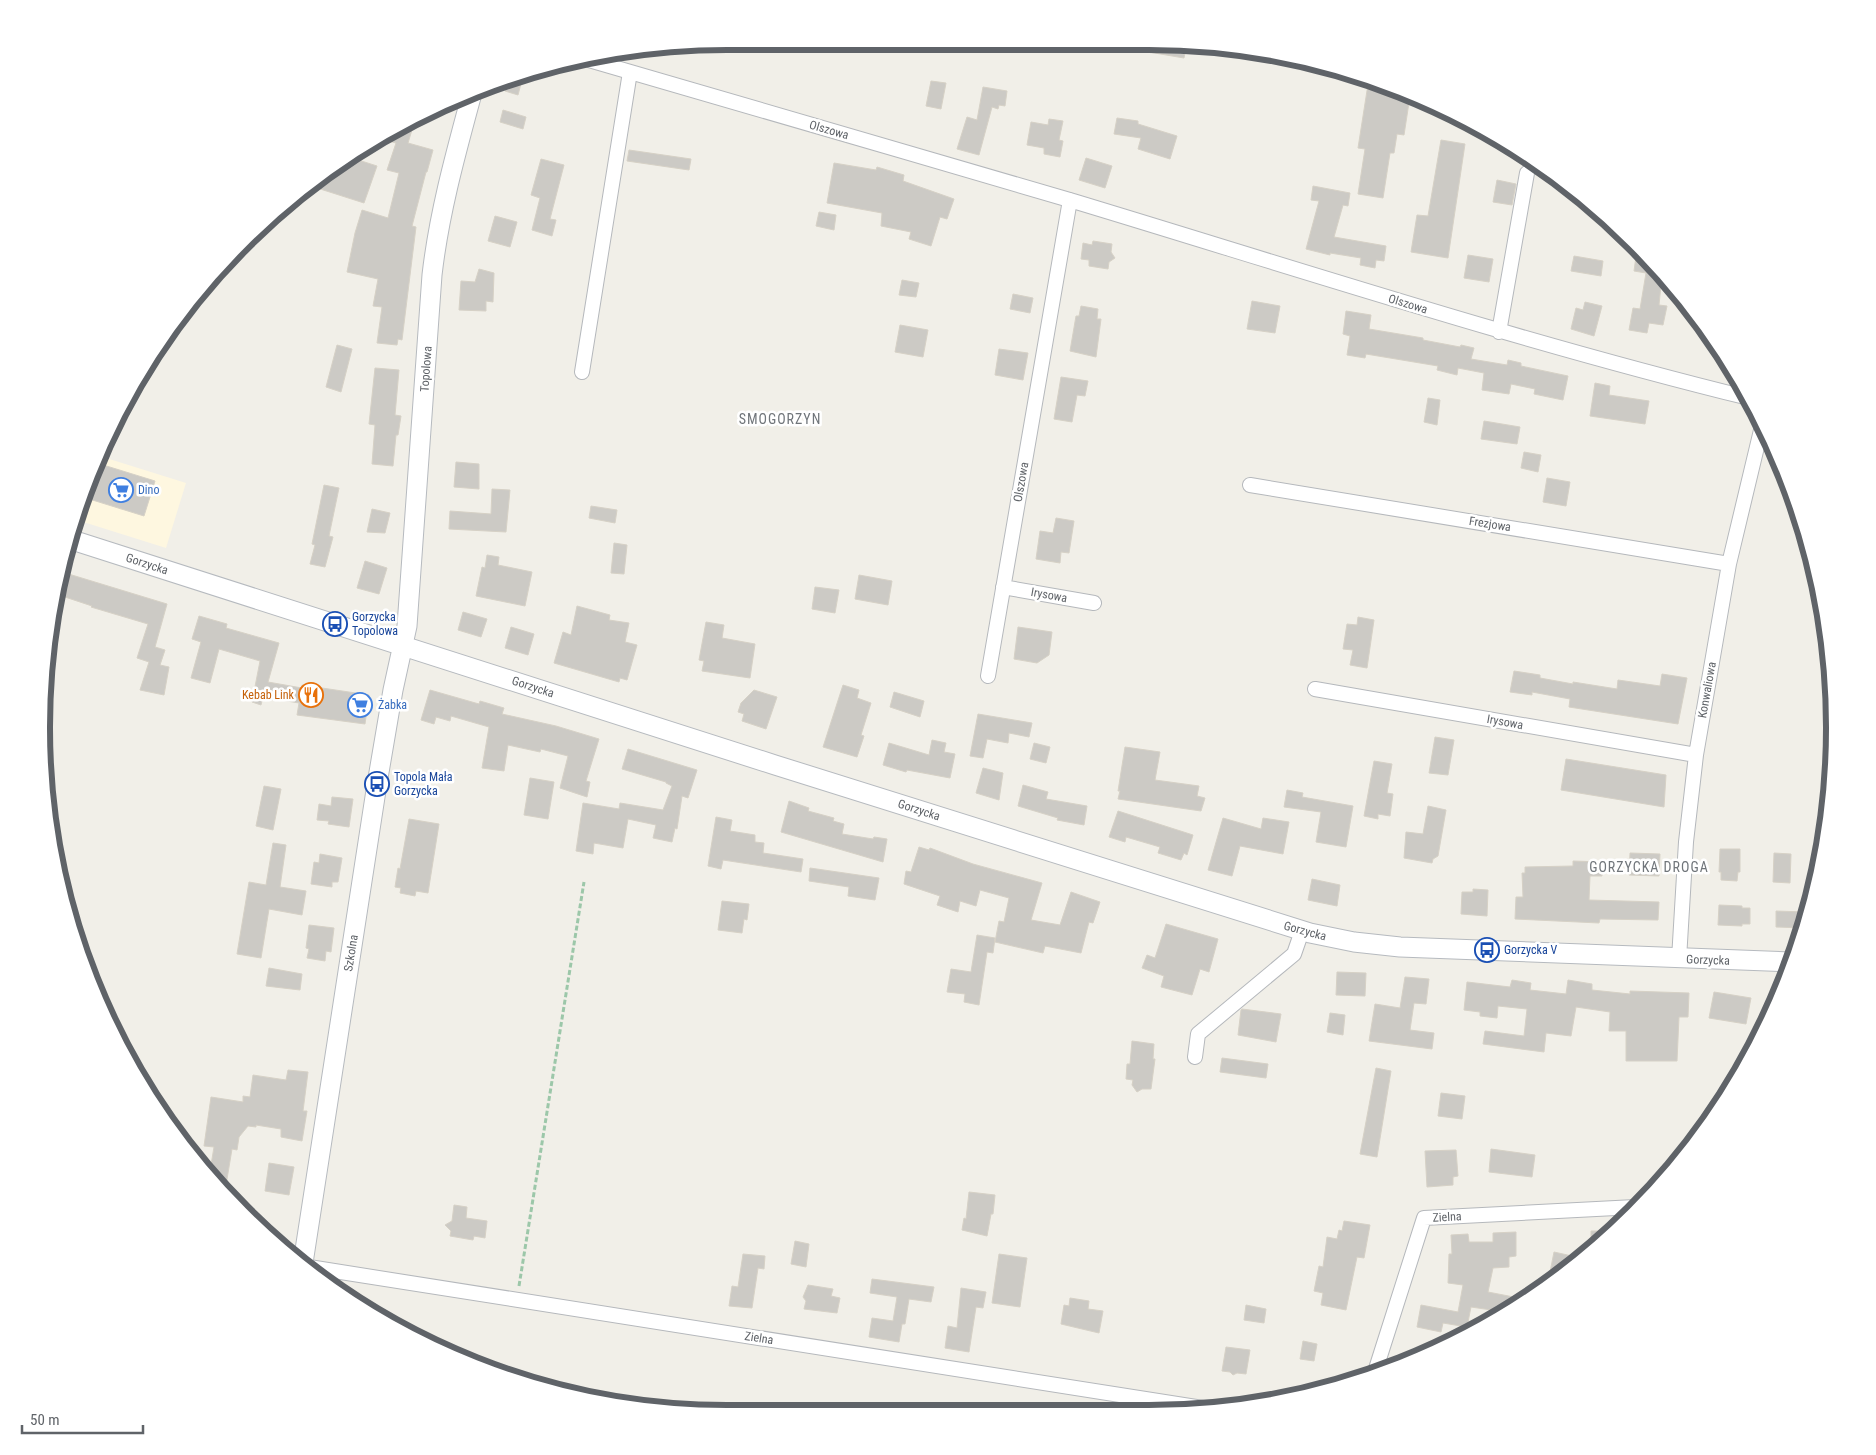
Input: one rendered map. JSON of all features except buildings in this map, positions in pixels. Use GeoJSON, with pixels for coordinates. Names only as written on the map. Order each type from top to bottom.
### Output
{"type":"FeatureCollection","features":[{"type":"Feature","properties":{"kind":"street","name":"Olszowa"},"geometry":{"type":"LineString","coordinates":[[597,63],[1070,200],[1499,332],[1635,370],[1738,395]]}},
{"type":"Feature","properties":{"kind":"street"},"geometry":{"type":"LineString","coordinates":[[582,372],[630,72]]}},
{"type":"Feature","properties":{"kind":"street","name":"Topolowa"},"geometry":{"type":"LineString","coordinates":[[403,645],[409,608],[436,239],[452,167],[470,101]]}},
{"type":"Feature","properties":{"kind":"street"},"geometry":{"type":"LineString","coordinates":[[1499,332],[1527,172]]}},
{"type":"Feature","properties":{"kind":"street","name":"Olszowa"},"geometry":{"type":"LineString","coordinates":[[988,676],[1070,200]]}},
{"type":"Feature","properties":{"kind":"street","name":"Konwaliowa"},"geometry":{"type":"LineString","coordinates":[[1679,958],[1686,842],[1696,755],[1729,564],[1760,436]]}},
{"type":"Feature","properties":{"kind":"street","name":"Frezjowa"},"geometry":{"type":"LineString","coordinates":[[1250,485],[1729,564]]}},
{"type":"Feature","properties":{"kind":"street","name":"Gorzycka"},"geometry":{"type":"LineString","coordinates":[[76,541],[774,765],[1302,931],[1354,942],[1400,947],[1784,962]]}},
{"type":"Feature","properties":{"kind":"street","name":"Irysowa"},"geometry":{"type":"LineString","coordinates":[[1003,587],[1094,603]]}},
{"type":"Feature","properties":{"kind":"street","name":"Szkolna"},"geometry":{"type":"LineString","coordinates":[[304,1256],[379,775],[393,690],[403,645]]}},
{"type":"Feature","properties":{"kind":"street","name":"Irysowa"},"geometry":{"type":"LineString","coordinates":[[1315,689],[1696,755]]}},
{"type":"Feature","properties":{"kind":"street"},"geometry":{"type":"LineString","coordinates":[[1195,1057],[1198,1034],[1294,954],[1302,931]]}},
{"type":"Feature","properties":{"kind":"street","name":"Zielna"},"geometry":{"type":"LineString","coordinates":[[1377,1365],[1424,1218],[1628,1207]]}},
{"type":"Feature","properties":{"kind":"street","name":"Zielna"},"geometry":{"type":"LineString","coordinates":[[321,1269],[1180,1404]]}},
{"type":"Feature","properties":{"kind":"path"},"geometry":{"type":"LineString","coordinates":[[517,1301],[584,882]]}},
{"type":"Feature","properties":{"kind":"shaded area"},"geometry":{"type":"Polygon","coordinates":[[[106,458],[186,483],[166,548],[82,522],[106,458]]]}},
{"type":"Feature","properties":{"kind":"place","name":"Dino"},"geometry":{"type":"Point","coordinates":[121,490]}},
{"type":"Feature","properties":{"kind":"place","name":"Gorzycka Topolowa"},"geometry":{"type":"Point","coordinates":[335,624]}},
{"type":"Feature","properties":{"kind":"place","name":"Kebab Link"},"geometry":{"type":"Point","coordinates":[311,695]}},
{"type":"Feature","properties":{"kind":"place","name":"Żabka"},"geometry":{"type":"Point","coordinates":[360,705]}},
{"type":"Feature","properties":{"kind":"place","name":"Topola Mała Gorzycka"},"geometry":{"type":"Point","coordinates":[377,784]}},
{"type":"Feature","properties":{"kind":"place","name":"Gorzycka V"},"geometry":{"type":"Point","coordinates":[1487,950]}},
{"type":"Feature","properties":{"kind":"district","name":"SMOGORZYN"},"geometry":{"type":"Point","coordinates":[780,419]}},
{"type":"Feature","properties":{"kind":"district","name":"GORZYCKA DROGA"},"geometry":{"type":"Point","coordinates":[1649,867]}}]}
